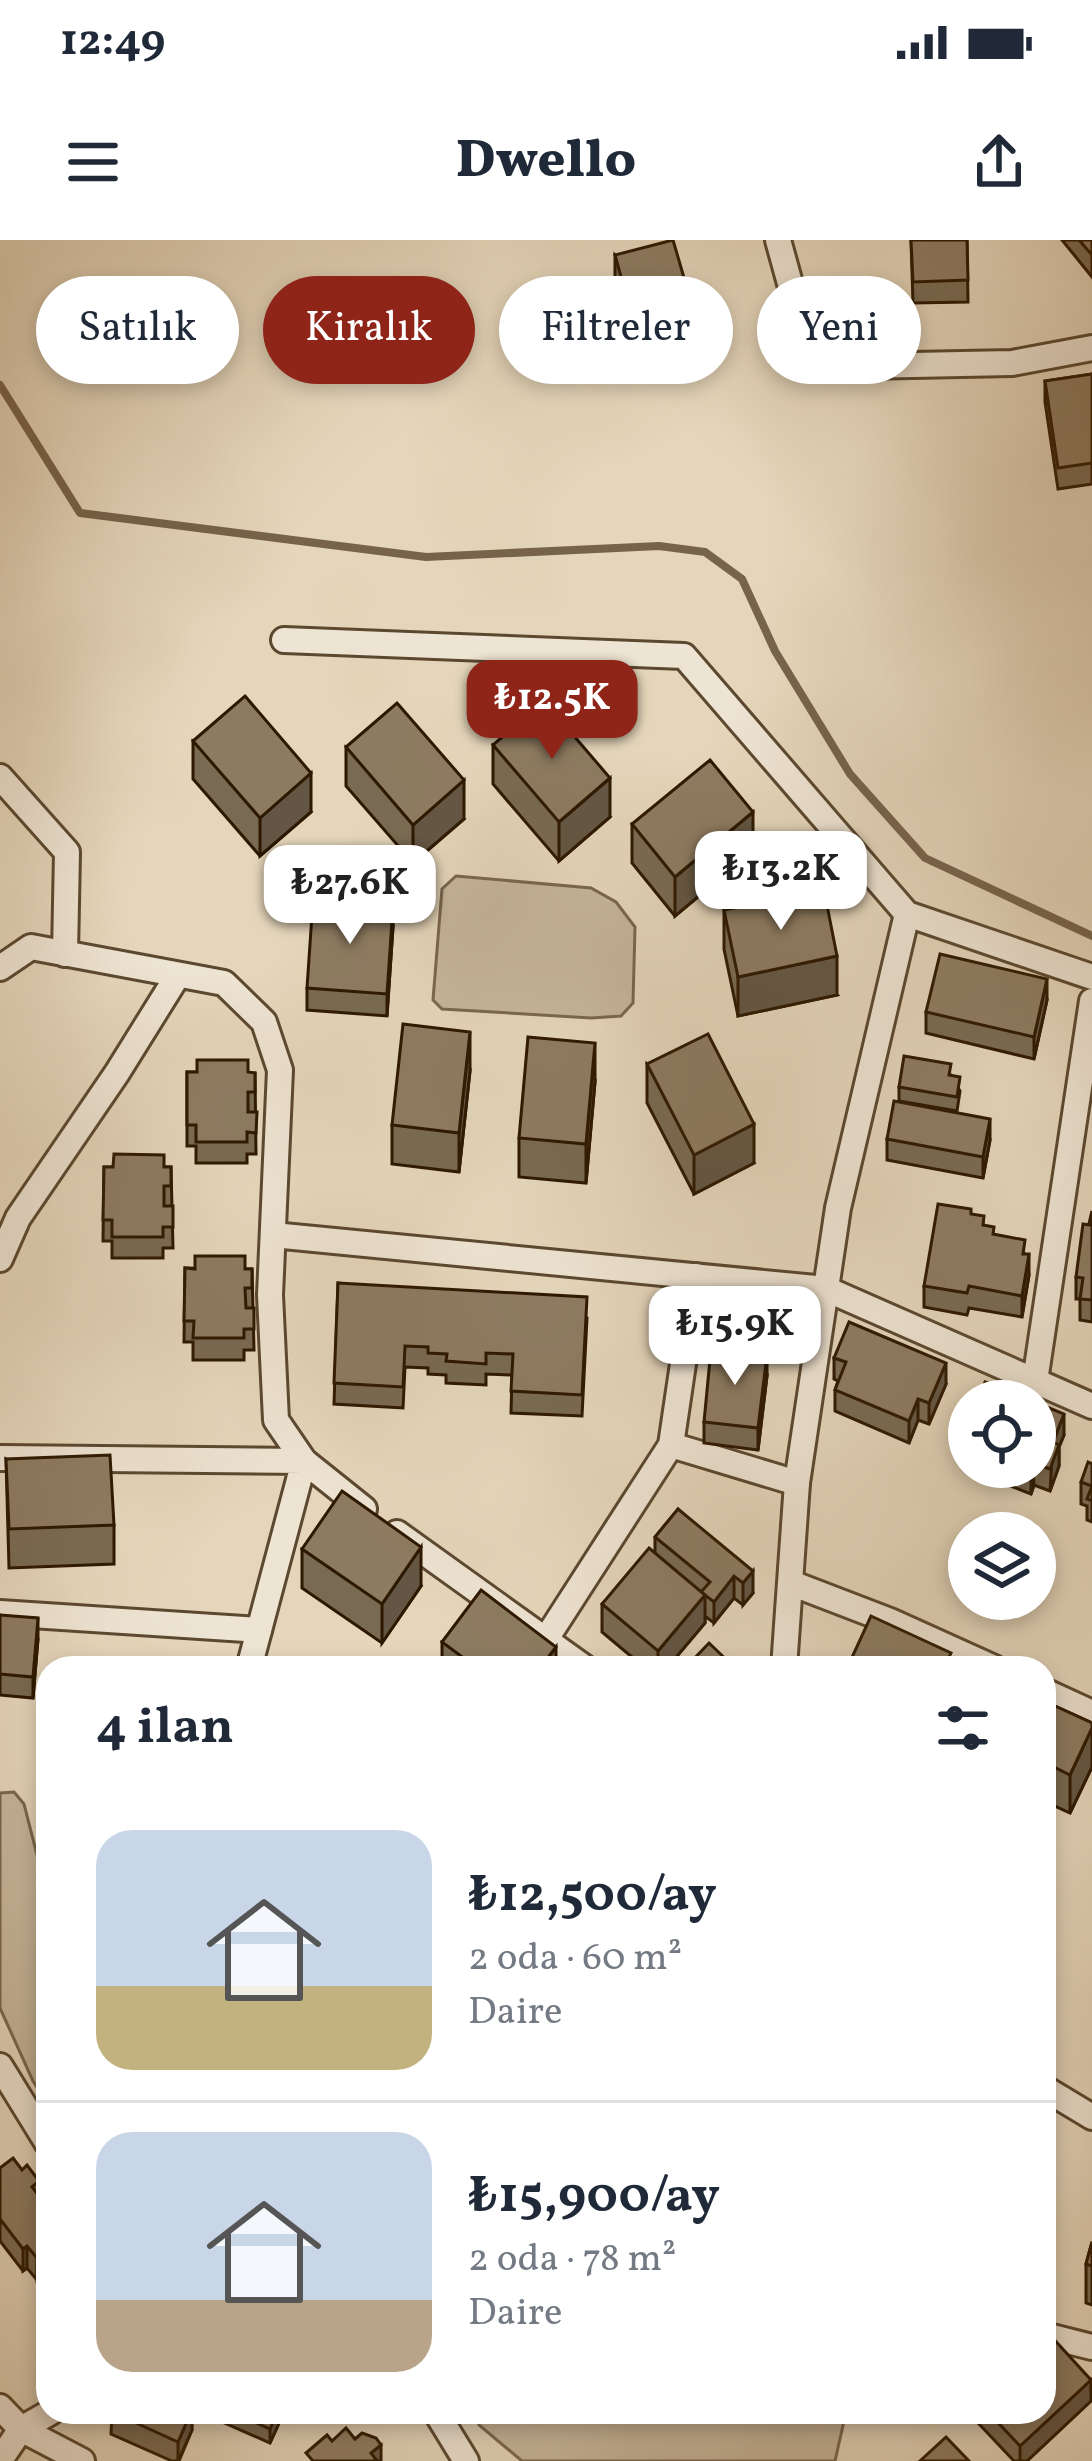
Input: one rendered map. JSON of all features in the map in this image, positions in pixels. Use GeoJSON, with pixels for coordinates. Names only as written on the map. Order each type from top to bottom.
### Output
{"type":"FeatureCollection","features":[{"type":"Feature","properties":{"kind":"street"},"geometry":{"type":"LineString","coordinates":[[778,240],[813,367],[1012,363],[1092,348]]}},
{"type":"Feature","properties":{"kind":"street"},"geometry":{"type":"LineString","coordinates":[[284,640],[684,656],[907,914],[1092,977]]}},
{"type":"Feature","properties":{"kind":"street"},"geometry":{"type":"LineString","coordinates":[[0,777],[67,852],[65,954]]}},
{"type":"Feature","properties":{"kind":"street"},"geometry":{"type":"LineString","coordinates":[[785,1656],[797,1483],[826,1288],[845,1173],[907,914]]}},
{"type":"Feature","properties":{"kind":"street"},"geometry":{"type":"LineString","coordinates":[[0,968],[31,947],[224,983],[264,1022],[280,1070],[270,1295],[276,1420],[304,1462],[337,1491],[569,1656]]}},
{"type":"Feature","properties":{"kind":"street"},"geometry":{"type":"LineString","coordinates":[[0,1259],[18,1218],[178,974]]}},
{"type":"Feature","properties":{"kind":"street"},"geometry":{"type":"LineString","coordinates":[[1035,1380],[1092,1001]]}},
{"type":"Feature","properties":{"kind":"street"},"geometry":{"type":"LineString","coordinates":[[273,1235],[826,1288],[1033,1380]]}},
{"type":"Feature","properties":{"kind":"street"},"geometry":{"type":"LineString","coordinates":[[546,1639],[671,1445],[696,1276]]}},
{"type":"Feature","properties":{"kind":"street"},"geometry":{"type":"LineString","coordinates":[[1056,1390],[1092,1406]]}},
{"type":"Feature","properties":{"kind":"street"},"geometry":{"type":"LineString","coordinates":[[671,1445],[797,1483]]}},
{"type":"Feature","properties":{"kind":"street"},"geometry":{"type":"LineString","coordinates":[[0,1458],[304,1462]]}},
{"type":"Feature","properties":{"kind":"street"},"geometry":{"type":"LineString","coordinates":[[252,1656],[304,1462]]}},
{"type":"Feature","properties":{"kind":"street"},"geometry":{"type":"LineString","coordinates":[[791,1583],[967,1656]]}},
{"type":"Feature","properties":{"kind":"street"},"geometry":{"type":"LineString","coordinates":[[0,1612],[259,1630]]}},
{"type":"Feature","properties":{"kind":"street"},"geometry":{"type":"LineString","coordinates":[[1056,1696],[1092,1713]]}},
{"type":"Feature","properties":{"kind":"street"},"geometry":{"type":"LineString","coordinates":[[0,2066],[36,2124]]}},
{"type":"Feature","properties":{"kind":"street"},"geometry":{"type":"LineString","coordinates":[[1056,2095],[1092,2116]]}},
{"type":"Feature","properties":{"kind":"street"},"geometry":{"type":"LineString","coordinates":[[1056,2339],[1092,2347]]}},
{"type":"Feature","properties":{"kind":"street"},"geometry":{"type":"LineString","coordinates":[[0,2407],[20,2429],[82,2461]]}},
{"type":"Feature","properties":{"kind":"street"},"geometry":{"type":"LineString","coordinates":[[0,2460],[20,2429],[36,2420]]}},
{"type":"Feature","properties":{"kind":"street"},"geometry":{"type":"LineString","coordinates":[[443,2424],[466,2461]]}},
{"type":"Feature","properties":{"kind":"shaded area"},"geometry":{"type":"Polygon","coordinates":[[[456,876],[591,888],[616,902],[635,927],[633,1003],[621,1016],[591,1018],[442,1009],[433,1000],[442,889],[456,876]]]}},
{"type":"Feature","properties":{"kind":"shaded area"},"geometry":{"type":"Polygon","coordinates":[[[14,1792],[24,1804],[36,1851],[36,2086],[0,2008],[0,1793],[14,1792]]]}},
{"type":"Feature","properties":{"kind":"shaded area"},"geometry":{"type":"Polygon","coordinates":[[[843,2424],[835,2461],[522,2461],[479,2425],[843,2424]]]}},
{"type":"Feature","properties":{"kind":"building"},"geometry":{"type":"Polygon","coordinates":[[[673,240],[683,276],[621,276],[615,255],[673,240]]]}},
{"type":"Feature","properties":{"kind":"building"},"geometry":{"type":"Polygon","coordinates":[[[911,240],[967,240],[968,280],[921,282],[921,276],[913,276],[911,240]]]}},
{"type":"Feature","properties":{"kind":"building"},"geometry":{"type":"Polygon","coordinates":[[[1079,240],[1092,240],[1092,255],[1079,240]]]}},
{"type":"Feature","properties":{"kind":"building"},"geometry":{"type":"Polygon","coordinates":[[[1092,374],[1092,463],[1058,468],[1045,381],[1092,374]]]}},
{"type":"Feature","properties":{"kind":"building"},"geometry":{"type":"Polygon","coordinates":[[[245,696],[311,773],[260,818],[193,741],[245,696]]]}},
{"type":"Feature","properties":{"kind":"building"},"geometry":{"type":"Polygon","coordinates":[[[544,701],[610,778],[559,822],[493,745],[544,701]]]}},
{"type":"Feature","properties":{"kind":"building"},"geometry":{"type":"Polygon","coordinates":[[[397,703],[464,780],[413,825],[346,747],[397,703]]]}},
{"type":"Feature","properties":{"kind":"building"},"geometry":{"type":"Polygon","coordinates":[[[710,760],[753,812],[675,877],[632,824],[710,760]]]}},
{"type":"Feature","properties":{"kind":"building"},"geometry":{"type":"Polygon","coordinates":[[[824,890],[837,956],[738,977],[724,910],[824,890]]]}},
{"type":"Feature","properties":{"kind":"building"},"geometry":{"type":"Polygon","coordinates":[[[313,900],[393,906],[387,994],[307,988],[313,900]]]}},
{"type":"Feature","properties":{"kind":"building"},"geometry":{"type":"Polygon","coordinates":[[[940,954],[1047,979],[1034,1037],[926,1012],[940,954]]]}},
{"type":"Feature","properties":{"kind":"building"},"geometry":{"type":"Polygon","coordinates":[[[403,1024],[470,1032],[459,1133],[392,1125],[403,1024]]]}},
{"type":"Feature","properties":{"kind":"building"},"geometry":{"type":"Polygon","coordinates":[[[708,1034],[754,1124],[694,1155],[647,1064],[708,1034]]]}},
{"type":"Feature","properties":{"kind":"building"},"geometry":{"type":"Polygon","coordinates":[[[528,1037],[595,1043],[586,1144],[519,1138],[528,1037]]]}},
{"type":"Feature","properties":{"kind":"building"},"geometry":{"type":"Polygon","coordinates":[[[904,1056],[951,1064],[949,1075],[960,1077],[957,1097],[899,1087],[904,1056]]]}},
{"type":"Feature","properties":{"kind":"building"},"geometry":{"type":"Polygon","coordinates":[[[197,1060],[248,1060],[248,1072],[255,1073],[255,1092],[248,1092],[248,1112],[257,1112],[256,1133],[247,1132],[247,1142],[196,1142],[196,1125],[187,1125],[187,1072],[197,1072],[197,1060]]]}},
{"type":"Feature","properties":{"kind":"building"},"geometry":{"type":"Polygon","coordinates":[[[894,1101],[990,1119],[983,1157],[887,1139],[894,1101]]]}},
{"type":"Feature","properties":{"kind":"building"},"geometry":{"type":"Polygon","coordinates":[[[114,1154],[164,1155],[164,1167],[171,1167],[171,1186],[164,1186],[164,1206],[173,1206],[173,1227],[163,1227],[163,1237],[112,1237],[112,1220],[103,1220],[104,1167],[113,1167],[114,1154]]]}},
{"type":"Feature","properties":{"kind":"building"},"geometry":{"type":"Polygon","coordinates":[[[938,1204],[971,1209],[971,1214],[984,1216],[983,1225],[994,1227],[993,1234],[1025,1240],[1023,1254],[1029,1254],[1022,1296],[969,1286],[967,1293],[924,1286],[938,1204]]]}},
{"type":"Feature","properties":{"kind":"building"},"geometry":{"type":"Polygon","coordinates":[[[1092,1212],[1092,1300],[1080,1299],[1083,1278],[1076,1277],[1083,1224],[1090,1225],[1092,1212]]]}},
{"type":"Feature","properties":{"kind":"building"},"geometry":{"type":"Polygon","coordinates":[[[195,1256],[245,1256],[245,1269],[252,1269],[252,1288],[245,1288],[246,1308],[254,1308],[254,1329],[244,1329],[244,1338],[193,1338],[194,1321],[184,1321],[185,1268],[195,1269],[195,1256]]]}},
{"type":"Feature","properties":{"kind":"building"},"geometry":{"type":"Polygon","coordinates":[[[338,1283],[587,1297],[582,1395],[511,1391],[513,1354],[486,1353],[486,1364],[446,1361],[447,1354],[428,1353],[428,1347],[405,1346],[403,1387],[334,1383],[338,1283]]]}},
{"type":"Feature","properties":{"kind":"building"},"geometry":{"type":"Polygon","coordinates":[[[849,1322],[946,1363],[929,1403],[918,1399],[909,1421],[835,1390],[846,1362],[834,1358],[849,1322]]]}},
{"type":"Feature","properties":{"kind":"building"},"geometry":{"type":"Polygon","coordinates":[[[711,1349],[767,1355],[758,1428],[704,1422],[711,1349]]]}},
{"type":"Feature","properties":{"kind":"building"},"geometry":{"type":"Polygon","coordinates":[[[1056,1411],[1064,1414],[1056,1434],[1056,1411]]]}},
{"type":"Feature","properties":{"kind":"building"},"geometry":{"type":"Polygon","coordinates":[[[110,1455],[114,1525],[9,1529],[6,1459],[110,1455]]]}},
{"type":"Feature","properties":{"kind":"building"},"geometry":{"type":"Polygon","coordinates":[[[1088,1462],[1092,1464],[1092,1486],[1081,1482],[1088,1462]]]}},
{"type":"Feature","properties":{"kind":"building"},"geometry":{"type":"Polygon","coordinates":[[[342,1491],[421,1547],[382,1604],[302,1549],[342,1491]]]}},
{"type":"Feature","properties":{"kind":"building"},"geometry":{"type":"Polygon","coordinates":[[[678,1509],[753,1571],[743,1583],[734,1576],[714,1602],[701,1592],[710,1582],[655,1537],[678,1509]]]}},
{"type":"Feature","properties":{"kind":"building"},"geometry":{"type":"Polygon","coordinates":[[[649,1548],[705,1595],[658,1651],[602,1604],[649,1548]]]}},
{"type":"Feature","properties":{"kind":"building"},"geometry":{"type":"Polygon","coordinates":[[[481,1590],[556,1647],[549,1656],[461,1656],[442,1642],[481,1590]]]}},
{"type":"Feature","properties":{"kind":"building"},"geometry":{"type":"Polygon","coordinates":[[[0,1615],[38,1618],[33,1677],[0,1674],[0,1615]]]}},
{"type":"Feature","properties":{"kind":"building"},"geometry":{"type":"Polygon","coordinates":[[[871,1616],[951,1653],[950,1656],[853,1656],[871,1616]]]}},
{"type":"Feature","properties":{"kind":"building"},"geometry":{"type":"Polygon","coordinates":[[[709,1643],[723,1656],[697,1656],[709,1643]]]}},
{"type":"Feature","properties":{"kind":"building"},"geometry":{"type":"Polygon","coordinates":[[[1056,1706],[1092,1723],[1070,1775],[1056,1768],[1056,1706]]]}},
{"type":"Feature","properties":{"kind":"building"},"geometry":{"type":"Polygon","coordinates":[[[13,2158],[36,2177],[32,2187],[36,2192],[36,2257],[27,2246],[23,2249],[0,2219],[0,2168],[13,2158]]]}},
{"type":"Feature","properties":{"kind":"building"},"geometry":{"type":"Polygon","coordinates":[[[1056,2342],[1091,2380],[1056,2413],[1056,2342]]]}},
{"type":"Feature","properties":{"kind":"building"},"geometry":{"type":"Polygon","coordinates":[[[138,2424],[186,2424],[178,2442],[138,2424]]]}},
{"type":"Feature","properties":{"kind":"building"},"geometry":{"type":"Polygon","coordinates":[[[999,2424],[1044,2424],[1020,2446],[999,2424]]]}},
{"type":"Feature","properties":{"kind":"building"},"geometry":{"type":"Polygon","coordinates":[[[346,2428],[355,2439],[362,2433],[376,2438],[381,2445],[371,2453],[377,2461],[313,2461],[306,2453],[327,2435],[332,2441],[346,2428]]]}},
{"type":"Feature","properties":{"kind":"building"},"geometry":{"type":"Polygon","coordinates":[[[946,2437],[969,2461],[920,2461],[946,2437]]]}},
{"type":"Feature","properties":{"kind":"waterway"},"geometry":{"type":"LineString","coordinates":[[0,385],[80,513],[426,557],[659,546],[705,552],[742,579],[775,651],[850,774],[925,858],[1092,936]]}}]}
